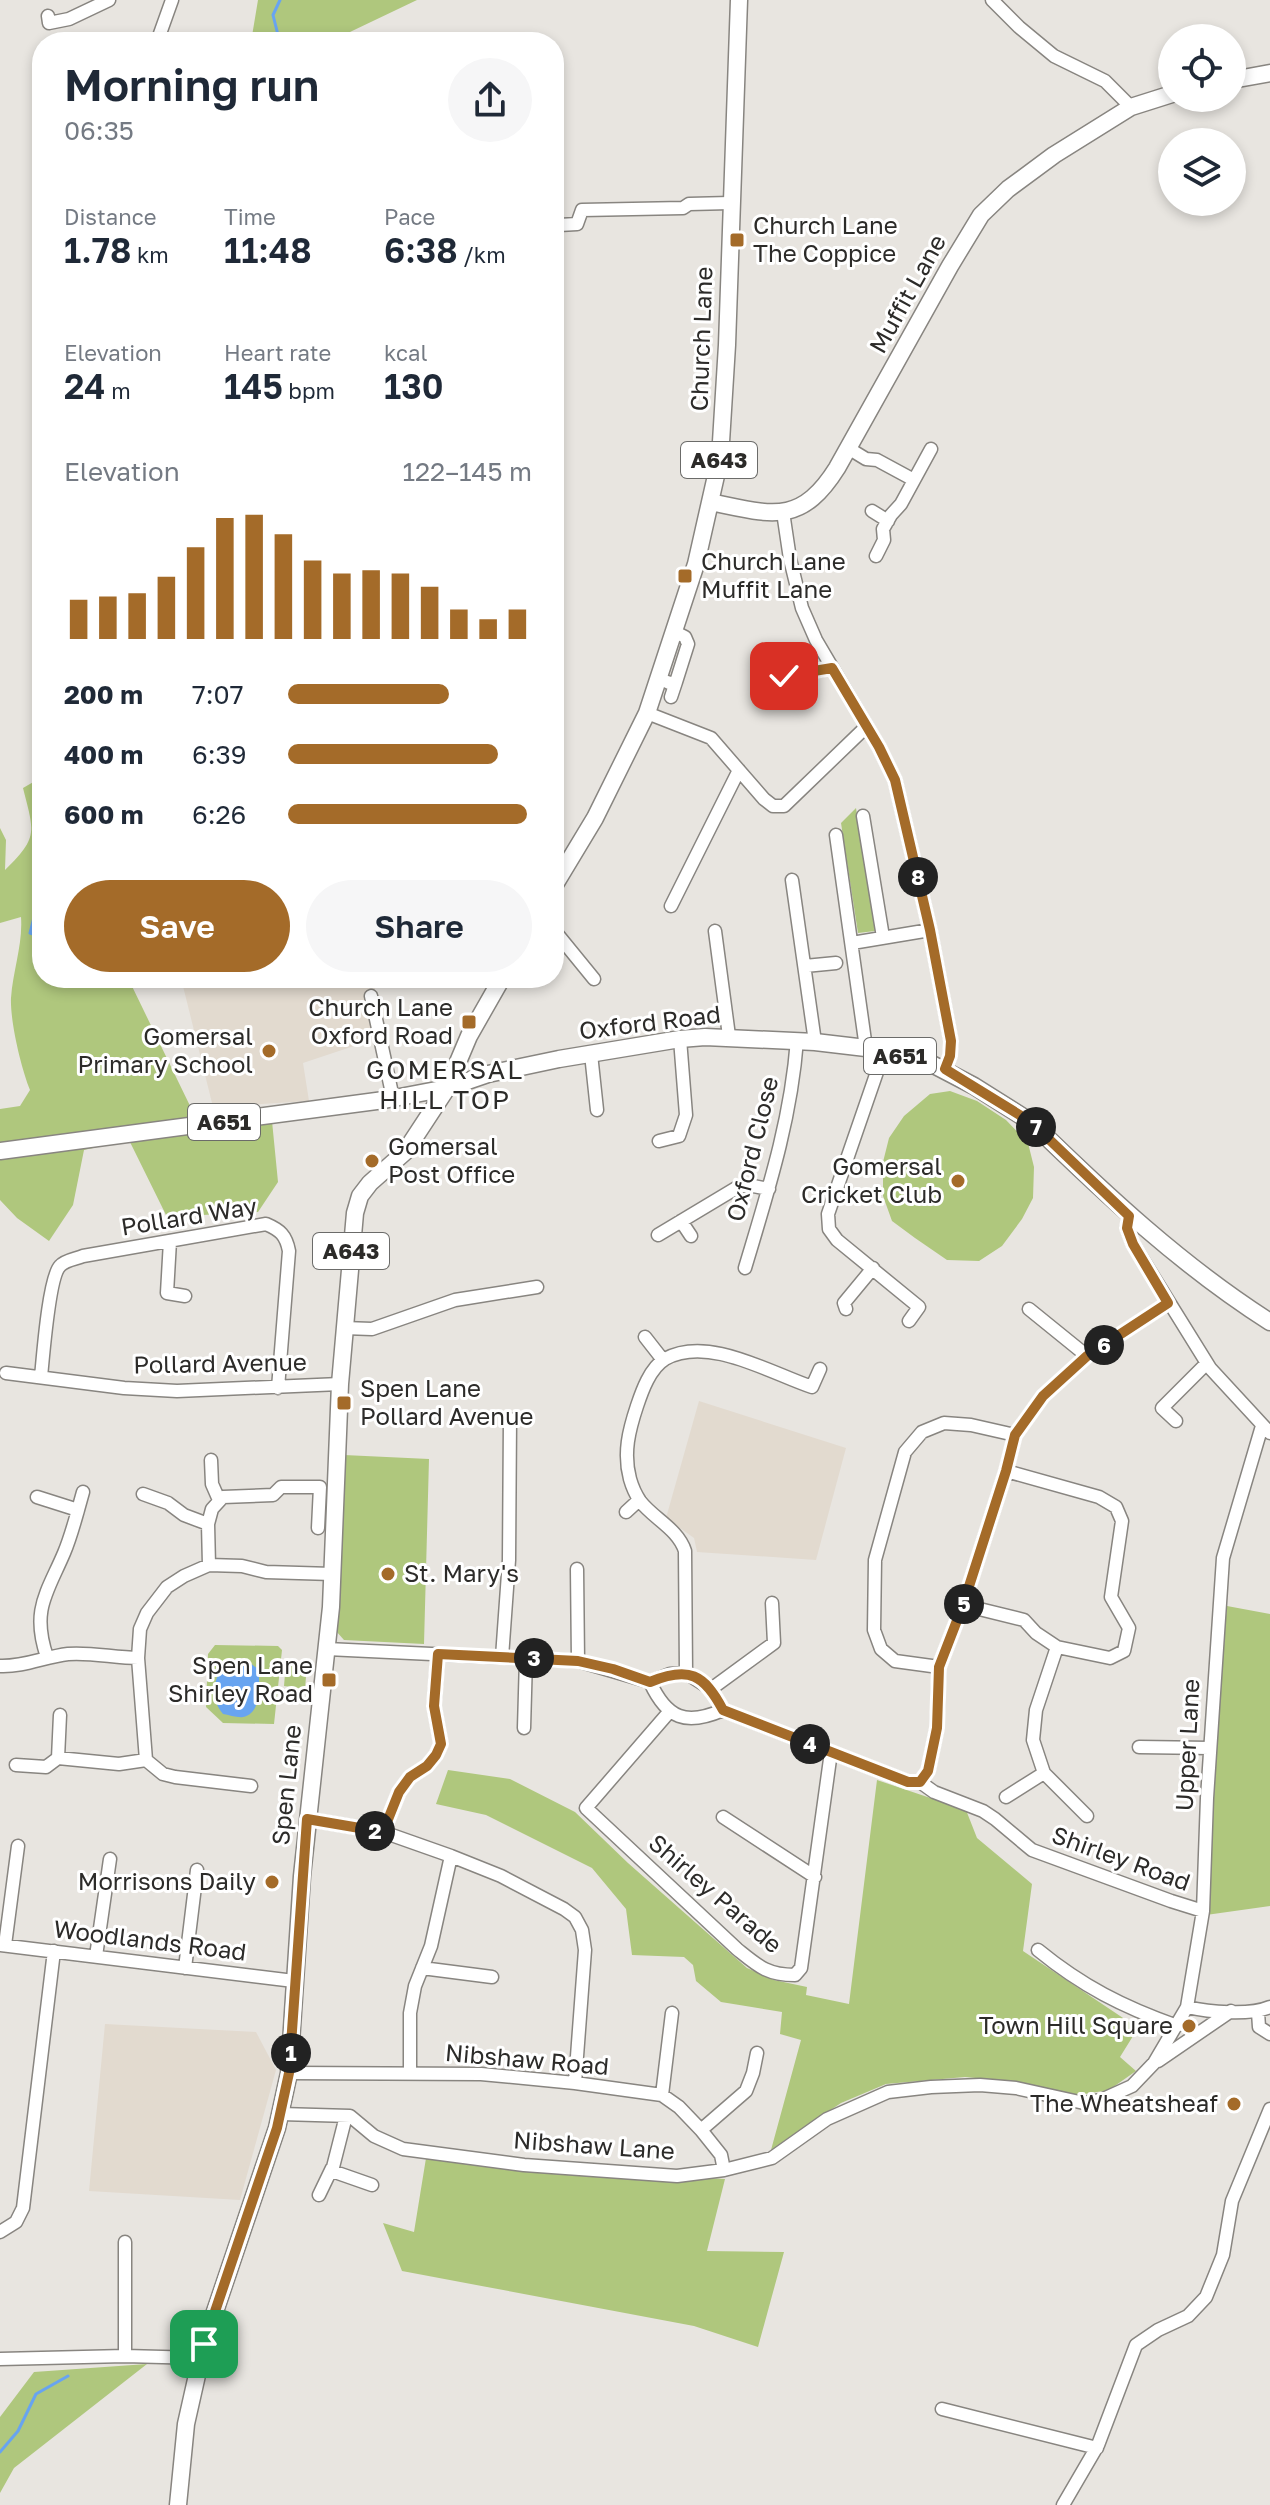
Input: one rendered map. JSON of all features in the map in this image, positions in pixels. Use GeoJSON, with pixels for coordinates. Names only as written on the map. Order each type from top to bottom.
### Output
{"type":"FeatureCollection","features":[{"type":"Feature","properties":{"kind":"main road","name":"Church Lane"},"geometry":{"type":"LineString","coordinates":[[564,869],[595,818],[647,713],[696,564],[720,458],[739,0]]}},
{"type":"Feature","properties":{"kind":"main road"},"geometry":{"type":"LineString","coordinates":[[1246,77],[1270,73]]}},
{"type":"Feature","properties":{"kind":"main road","name":"Muffit Lane"},"geometry":{"type":"LineString","coordinates":[[783,512],[808,503],[821,491],[981,215],[1008,189],[1054,155],[1131,107],[1158,98]]}},
{"type":"Feature","properties":{"kind":"main road"},"geometry":{"type":"LineString","coordinates":[[710,502],[783,512]]}},
{"type":"Feature","properties":{"kind":"main road","name":"A643"},"geometry":{"type":"LineString","coordinates":[[447,1088],[469,1036],[496,988]]}},
{"type":"Feature","properties":{"kind":"main road","name":"Oxford Road"},"geometry":{"type":"LineString","coordinates":[[0,1151],[393,1098],[447,1088],[488,1074],[680,1039],[729,1036],[815,1042],[874,1050],[945,1069],[1031,1122],[1129,1216],[1237,1301],[1270,1322]]}},
{"type":"Feature","properties":{"kind":"main road","name":"Spen Lane"},"geometry":{"type":"LineString","coordinates":[[178,2505],[186,2424],[200,2358],[226,2272],[281,2114],[289,2073],[307,1819],[327,1649],[340,1384],[355,1213],[360,1196],[405,1152],[447,1088]]}},
{"type":"Feature","properties":{"kind":"street"},"geometry":{"type":"LineString","coordinates":[[50,24],[69,19],[109,0]]}},
{"type":"Feature","properties":{"kind":"street"},"geometry":{"type":"LineString","coordinates":[[161,32],[172,0]]}},
{"type":"Feature","properties":{"kind":"street"},"geometry":{"type":"LineString","coordinates":[[992,0],[1054,56],[1105,81],[1131,107]]}},
{"type":"Feature","properties":{"kind":"street"},"geometry":{"type":"LineString","coordinates":[[564,225],[577,224],[582,210],[683,208],[689,204],[730,203]]}},
{"type":"Feature","properties":{"kind":"street"},"geometry":{"type":"LineString","coordinates":[[848,448],[914,480]]}},
{"type":"Feature","properties":{"kind":"street"},"geometry":{"type":"LineString","coordinates":[[876,556],[884,540],[883,529],[901,504],[931,449]]}},
{"type":"Feature","properties":{"kind":"street"},"geometry":{"type":"LineString","coordinates":[[872,511],[888,521]]}},
{"type":"Feature","properties":{"kind":"street"},"geometry":{"type":"LineString","coordinates":[[783,512],[802,608],[816,640],[895,780],[930,930],[951,1041],[945,1069]]}},
{"type":"Feature","properties":{"kind":"street"},"geometry":{"type":"LineString","coordinates":[[671,697],[688,644],[685,637],[675,632]]}},
{"type":"Feature","properties":{"kind":"street"},"geometry":{"type":"LineString","coordinates":[[784,676],[832,668]]}},
{"type":"Feature","properties":{"kind":"street"},"geometry":{"type":"LineString","coordinates":[[659,678],[669,683],[676,682]]}},
{"type":"Feature","properties":{"kind":"street"},"geometry":{"type":"LineString","coordinates":[[647,713],[711,738],[773,806],[784,806],[866,727]]}},
{"type":"Feature","properties":{"kind":"street"},"geometry":{"type":"LineString","coordinates":[[671,906],[739,770]]}},
{"type":"Feature","properties":{"kind":"street"},"geometry":{"type":"LineString","coordinates":[[863,816],[883,937]]}},
{"type":"Feature","properties":{"kind":"street"},"geometry":{"type":"LineString","coordinates":[[836,835],[852,943],[878,1069],[828,1214],[829,1229],[837,1240],[919,1307],[909,1321]]}},
{"type":"Feature","properties":{"kind":"street"},"geometry":{"type":"LineString","coordinates":[[797,886],[815,1042]]}},
{"type":"Feature","properties":{"kind":"street"},"geometry":{"type":"LineString","coordinates":[[852,943],[930,930]]}},
{"type":"Feature","properties":{"kind":"street"},"geometry":{"type":"LineString","coordinates":[[715,931],[729,1036]]}},
{"type":"Feature","properties":{"kind":"street"},"geometry":{"type":"LineString","coordinates":[[564,942],[594,979]]}},
{"type":"Feature","properties":{"kind":"street"},"geometry":{"type":"LineString","coordinates":[[805,966],[836,963]]}},
{"type":"Feature","properties":{"kind":"street"},"geometry":{"type":"LineString","coordinates":[[371,996],[393,1098]]}},
{"type":"Feature","properties":{"kind":"street"},"geometry":{"type":"LineString","coordinates":[[659,1141],[679,1136],[686,1115],[680,1039]]}},
{"type":"Feature","properties":{"kind":"street","name":"Oxford Close"},"geometry":{"type":"LineString","coordinates":[[745,1268],[789,1111],[797,1040]]}},
{"type":"Feature","properties":{"kind":"street"},"geometry":{"type":"LineString","coordinates":[[591,1054],[597,1110]]}},
{"type":"Feature","properties":{"kind":"street"},"geometry":{"type":"LineString","coordinates":[[658,1235],[738,1187],[748,1185],[769,1189]]}},
{"type":"Feature","properties":{"kind":"street"},"geometry":{"type":"LineString","coordinates":[[1129,1216],[1127,1228],[1133,1244],[1168,1303],[1207,1363],[1266,1430]]}},
{"type":"Feature","properties":{"kind":"street"},"geometry":{"type":"LineString","coordinates":[[681,1221],[691,1236]]}},
{"type":"Feature","properties":{"kind":"street","name":"Pollard Way"},"geometry":{"type":"LineString","coordinates":[[41,1377],[53,1287],[57,1269],[63,1263],[83,1256],[266,1224],[280,1230],[287,1239],[289,1251],[278,1388]]}},
{"type":"Feature","properties":{"kind":"street"},"geometry":{"type":"LineString","coordinates":[[170,1241],[167,1293],[185,1296]]}},
{"type":"Feature","properties":{"kind":"street"},"geometry":{"type":"LineString","coordinates":[[842,1305],[873,1268]]}},
{"type":"Feature","properties":{"kind":"street"},"geometry":{"type":"LineString","coordinates":[[344,1328],[372,1329],[455,1300],[537,1287]]}},
{"type":"Feature","properties":{"kind":"street"},"geometry":{"type":"LineString","coordinates":[[920,1782],[928,1771],[937,1728],[939,1667],[963,1605],[1015,1435],[1043,1396],[1087,1356],[1168,1303]]}},
{"type":"Feature","properties":{"kind":"street"},"geometry":{"type":"LineString","coordinates":[[1029,1309],[1087,1356]]}},
{"type":"Feature","properties":{"kind":"street"},"geometry":{"type":"LineString","coordinates":[[645,1337],[663,1360]]}},
{"type":"Feature","properties":{"kind":"street"},"geometry":{"type":"LineString","coordinates":[[686,1673],[685,1551],[682,1540],[639,1500],[630,1477],[626,1444],[642,1391],[663,1360],[685,1352],[726,1354],[812,1387],[820,1369]]}},
{"type":"Feature","properties":{"kind":"street"},"geometry":{"type":"LineString","coordinates":[[1176,1421],[1162,1408],[1207,1363]]}},
{"type":"Feature","properties":{"kind":"street","name":"Pollard Avenue"},"geometry":{"type":"LineString","coordinates":[[6,1373],[124,1388],[177,1391],[340,1384]]}},
{"type":"Feature","properties":{"kind":"street"},"geometry":{"type":"LineString","coordinates":[[502,1657],[509,1560],[510,1419]]}},
{"type":"Feature","properties":{"kind":"street"},"geometry":{"type":"LineString","coordinates":[[939,1667],[895,1661],[881,1649],[874,1630],[875,1560],[905,1452],[922,1432],[944,1423],[971,1425],[1015,1435]]}},
{"type":"Feature","properties":{"kind":"street","name":"Upper Lane"},"geometry":{"type":"LineString","coordinates":[[1084,2103],[1121,2093],[1132,2086],[1154,2063],[1187,2007],[1203,1911],[1223,1558],[1266,1430]]}},
{"type":"Feature","properties":{"kind":"street"},"geometry":{"type":"LineString","coordinates":[[211,1460],[212,1484],[219,1500]]}},
{"type":"Feature","properties":{"kind":"street"},"geometry":{"type":"LineString","coordinates":[[963,1605],[1024,1620],[1036,1633],[1057,1647],[1110,1658],[1124,1651],[1129,1628],[1111,1597],[1122,1521],[1116,1507],[1099,1497],[1006,1471]]}},
{"type":"Feature","properties":{"kind":"street"},"geometry":{"type":"LineString","coordinates":[[209,1565],[208,1524],[212,1509],[223,1497],[273,1495],[281,1487],[320,1487],[318,1528]]}},
{"type":"Feature","properties":{"kind":"street"},"geometry":{"type":"LineString","coordinates":[[47,1657],[41,1632],[41,1605],[64,1554],[83,1492]]}},
{"type":"Feature","properties":{"kind":"street"},"geometry":{"type":"LineString","coordinates":[[143,1494],[208,1524]]}},
{"type":"Feature","properties":{"kind":"street"},"geometry":{"type":"LineString","coordinates":[[37,1497],[78,1510]]}},
{"type":"Feature","properties":{"kind":"street"},"geometry":{"type":"LineString","coordinates":[[626,1512],[639,1500]]}},
{"type":"Feature","properties":{"kind":"street"},"geometry":{"type":"LineString","coordinates":[[251,1786],[175,1777],[163,1774],[146,1760],[138,1658],[140,1629],[167,1587],[209,1565],[242,1566],[266,1572],[332,1574]]}},
{"type":"Feature","properties":{"kind":"street"},"geometry":{"type":"LineString","coordinates":[[577,1569],[578,1661]]}},
{"type":"Feature","properties":{"kind":"street"},"geometry":{"type":"LineString","coordinates":[[711,1689],[774,1643],[772,1603]]}},
{"type":"Feature","properties":{"kind":"street"},"geometry":{"type":"LineString","coordinates":[[1057,1647],[1036,1710],[1033,1740],[1044,1773],[1087,1816]]}},
{"type":"Feature","properties":{"kind":"street"},"geometry":{"type":"LineString","coordinates":[[327,1649],[578,1661],[650,1682],[670,1674],[686,1673],[711,1689],[723,1710],[703,1719],[685,1718],[670,1711],[657,1697],[650,1682]]}},
{"type":"Feature","properties":{"kind":"street"},"geometry":{"type":"LineString","coordinates":[[0,1666],[16,1667],[47,1657],[80,1653],[138,1658]]}},
{"type":"Feature","properties":{"kind":"street"},"geometry":{"type":"LineString","coordinates":[[383,1832],[399,1792],[410,1777],[427,1766],[441,1744],[434,1706],[438,1654]]}},
{"type":"Feature","properties":{"kind":"street"},"geometry":{"type":"LineString","coordinates":[[524,1728],[526,1658]]}},
{"type":"Feature","properties":{"kind":"street","name":"Shirley Road"},"geometry":{"type":"LineString","coordinates":[[723,1710],[908,1782],[920,1782],[934,1792],[983,1811],[1032,1850],[1203,1911]]}},
{"type":"Feature","properties":{"kind":"street","name":"Shirley Parade"},"geometry":{"type":"LineString","coordinates":[[670,1711],[586,1808],[737,1949],[761,1969],[777,1975],[795,1975],[801,1968],[831,1752]]}},
{"type":"Feature","properties":{"kind":"street"},"geometry":{"type":"LineString","coordinates":[[58,1758],[60,1715]]}},
{"type":"Feature","properties":{"kind":"street"},"geometry":{"type":"LineString","coordinates":[[1139,1747],[1210,1748]]}},
{"type":"Feature","properties":{"kind":"street"},"geometry":{"type":"LineString","coordinates":[[16,1765],[46,1767],[58,1758],[119,1764],[146,1760]]}},
{"type":"Feature","properties":{"kind":"street"},"geometry":{"type":"LineString","coordinates":[[1006,1797],[1044,1773]]}},
{"type":"Feature","properties":{"kind":"street"},"geometry":{"type":"LineString","coordinates":[[723,1817],[815,1877]]}},
{"type":"Feature","properties":{"kind":"street"},"geometry":{"type":"LineString","coordinates":[[307,1819],[383,1832],[451,1856],[501,1876],[575,1917],[582,1930],[585,1950],[575,2083]]}},
{"type":"Feature","properties":{"kind":"street"},"geometry":{"type":"LineString","coordinates":[[2,1945],[18,1846]]}},
{"type":"Feature","properties":{"kind":"street"},"geometry":{"type":"LineString","coordinates":[[410,2074],[410,2013],[415,1986],[431,1946],[451,1856]]}},
{"type":"Feature","properties":{"kind":"street"},"geometry":{"type":"LineString","coordinates":[[96,1956],[110,1859]]}},
{"type":"Feature","properties":{"kind":"street"},"geometry":{"type":"LineString","coordinates":[[185,1968],[197,1870]]}},
{"type":"Feature","properties":{"kind":"street","name":"Woodlands Road"},"geometry":{"type":"LineString","coordinates":[[2,1945],[294,1981]]}},
{"type":"Feature","properties":{"kind":"street"},"geometry":{"type":"LineString","coordinates":[[1038,1950],[1061,1969],[1114,2002],[1177,2026]]}},
{"type":"Feature","properties":{"kind":"street"},"geometry":{"type":"LineString","coordinates":[[0,2232],[16,2222],[23,2208],[54,1951]]}},
{"type":"Feature","properties":{"kind":"street"},"geometry":{"type":"LineString","coordinates":[[422,1968],[492,1977]]}},
{"type":"Feature","properties":{"kind":"street"},"geometry":{"type":"LineString","coordinates":[[1187,2007],[1202,2010],[1264,2010],[1259,2027],[1270,2034]]}},
{"type":"Feature","properties":{"kind":"street","name":"Upper Lane"},"geometry":{"type":"LineString","coordinates":[[1154,2063],[1231,2011]]}},
{"type":"Feature","properties":{"kind":"street"},"geometry":{"type":"LineString","coordinates":[[672,2013],[662,2095],[679,2107],[701,2130],[721,2155],[724,2170]]}},
{"type":"Feature","properties":{"kind":"street"},"geometry":{"type":"LineString","coordinates":[[701,2130],[746,2091],[757,2053]]}},
{"type":"Feature","properties":{"kind":"street","name":"Nibshaw Road"},"geometry":{"type":"LineString","coordinates":[[289,2073],[481,2074],[662,2095]]}},
{"type":"Feature","properties":{"kind":"street","name":"Nibshaw Lane"},"geometry":{"type":"LineString","coordinates":[[346,2116],[374,2136],[403,2149],[524,2165],[677,2176],[724,2170],[772,2158],[827,2119],[888,2092],[980,2085],[1016,2088],[1084,2103]]}},
{"type":"Feature","properties":{"kind":"street"},"geometry":{"type":"LineString","coordinates":[[1063,2505],[1097,2448],[1136,2345],[1188,2316],[1206,2297],[1223,2255],[1232,2201],[1270,2109]]}},
{"type":"Feature","properties":{"kind":"street"},"geometry":{"type":"LineString","coordinates":[[281,2114],[346,2116],[332,2168],[319,2195]]}},
{"type":"Feature","properties":{"kind":"street"},"geometry":{"type":"LineString","coordinates":[[332,2168],[332,2171],[372,2185]]}},
{"type":"Feature","properties":{"kind":"street"},"geometry":{"type":"LineString","coordinates":[[125,2242],[125,2356]]}},
{"type":"Feature","properties":{"kind":"street"},"geometry":{"type":"LineString","coordinates":[[0,2359],[200,2358]]}},
{"type":"Feature","properties":{"kind":"street"},"geometry":{"type":"LineString","coordinates":[[942,2409],[1097,2448]]}},
{"type":"Feature","properties":{"kind":"shaded area","name":"Gomersal Primary School"},"geometry":{"type":"Polygon","coordinates":[[[183,988],[375,988],[375,1039],[303,1063],[309,1101],[213,1107],[183,988]]]}},
{"type":"Feature","properties":{"kind":"shaded area"},"geometry":{"type":"Polygon","coordinates":[[[699,1401],[846,1448],[816,1560],[697,1552],[694,1538],[666,1518],[699,1401]]]}},
{"type":"Feature","properties":{"kind":"shaded area"},"geometry":{"type":"Polygon","coordinates":[[[105,2024],[256,2032],[276,2070],[240,2200],[89,2191],[105,2024]]]}},
{"type":"Feature","properties":{"kind":"green space"},"geometry":{"type":"Polygon","coordinates":[[[258,0],[417,0],[350,32],[253,32],[258,0]]]}},
{"type":"Feature","properties":{"kind":"green space"},"geometry":{"type":"Polygon","coordinates":[[[32,783],[32,988],[133,988],[193,1112],[188,1135],[272,1121],[278,1182],[258,1212],[167,1217],[129,1140],[84,1150],[73,1205],[49,1241],[17,1218],[0,1200],[0,1109],[20,1106],[30,1090],[11,1008],[21,917],[0,923],[0,828],[6,840],[5,870],[24,849],[31,833],[23,788],[32,783]]]}},
{"type":"Feature","properties":{"kind":"green space"},"geometry":{"type":"Polygon","coordinates":[[[856,808],[875,931],[858,933],[841,823],[856,808]]]}},
{"type":"Feature","properties":{"kind":"green space","name":"Gomersal Cricket Club"},"geometry":{"type":"Polygon","coordinates":[[[950,1091],[977,1101],[1006,1120],[1028,1143],[1034,1167],[1033,1198],[1022,1219],[1002,1246],[979,1261],[947,1260],[892,1221],[883,1196],[883,1162],[889,1138],[904,1116],[930,1094],[950,1091]]]}},
{"type":"Feature","properties":{"kind":"green space"},"geometry":{"type":"Polygon","coordinates":[[[344,1455],[429,1459],[424,1644],[344,1640],[336,1631],[344,1455]]]}},
{"type":"Feature","properties":{"kind":"green space"},"geometry":{"type":"Polygon","coordinates":[[[1227,1606],[1270,1614],[1270,1906],[1206,1915],[1212,1757],[1227,1606]]]}},
{"type":"Feature","properties":{"kind":"green space"},"geometry":{"type":"Polygon","coordinates":[[[215,1645],[278,1646],[282,1650],[274,1724],[223,1723],[206,1707],[208,1654],[215,1645]]]}},
{"type":"Feature","properties":{"kind":"green space"},"geometry":{"type":"Polygon","coordinates":[[[286,1662],[307,1664],[305,1689],[284,1686],[286,1662]]]}},
{"type":"Feature","properties":{"kind":"green space"},"geometry":{"type":"Polygon","coordinates":[[[448,1770],[510,1779],[575,1812],[747,1968],[774,1980],[807,1987],[806,1995],[849,2004],[877,1780],[966,1810],[977,1838],[1032,1884],[1023,1951],[1138,2028],[1120,2057],[1136,2071],[1109,2090],[1073,2096],[1018,2082],[965,2077],[886,2084],[841,2103],[771,2150],[801,2040],[780,2034],[782,2012],[721,2002],[696,1981],[693,1965],[684,1957],[632,1955],[626,1909],[592,1868],[486,1815],[436,1804],[448,1770]]]}},
{"type":"Feature","properties":{"kind":"green space"},"geometry":{"type":"Polygon","coordinates":[[[427,2152],[725,2179],[707,2251],[784,2252],[758,2347],[694,2326],[402,2271],[383,2223],[414,2232],[427,2152]]]}},
{"type":"Feature","properties":{"kind":"green space"},"geometry":{"type":"Polygon","coordinates":[[[147,2364],[14,2468],[0,2493],[0,2417],[34,2372],[147,2364]]]}},
{"type":"Feature","properties":{"kind":"water"},"geometry":{"type":"Polygon","coordinates":[[[236,1660],[250,1663],[258,1669],[259,1675],[257,1704],[249,1715],[243,1717],[223,1714],[214,1697],[220,1669],[236,1660]]]}},
{"type":"Feature","properties":{"kind":"waterway"},"geometry":{"type":"LineString","coordinates":[[277,32],[273,15],[280,0]]}},
{"type":"Feature","properties":{"kind":"waterway"},"geometry":{"type":"LineString","coordinates":[[32,925],[32,934]]}},
{"type":"Feature","properties":{"kind":"waterway"},"geometry":{"type":"LineString","coordinates":[[0,2452],[18,2431],[36,2394],[68,2376]]}},
{"type":"Feature","properties":{"kind":"place","name":"Church Lane The Coppice"},"geometry":{"type":"Point","coordinates":[737,240]}},
{"type":"Feature","properties":{"kind":"place","name":"Church Lane Muffit Lane"},"geometry":{"type":"Point","coordinates":[685,576]}},
{"type":"Feature","properties":{"kind":"place","name":"Church Lane Oxford Road"},"geometry":{"type":"Point","coordinates":[469,1022]}},
{"type":"Feature","properties":{"kind":"place","name":"Gomersal Primary School"},"geometry":{"type":"Point","coordinates":[269,1051]}},
{"type":"Feature","properties":{"kind":"place","name":"Gomersal Post Office"},"geometry":{"type":"Point","coordinates":[372,1161]}},
{"type":"Feature","properties":{"kind":"place","name":"Gomersal Cricket Club"},"geometry":{"type":"Point","coordinates":[958,1181]}},
{"type":"Feature","properties":{"kind":"place","name":"Spen Lane Pollard Avenue"},"geometry":{"type":"Point","coordinates":[344,1403]}},
{"type":"Feature","properties":{"kind":"place","name":"St. Mary's"},"geometry":{"type":"Point","coordinates":[388,1574]}},
{"type":"Feature","properties":{"kind":"place","name":"Spen Lane Shirley Road"},"geometry":{"type":"Point","coordinates":[329,1680]}},
{"type":"Feature","properties":{"kind":"place","name":"Morrisons Daily"},"geometry":{"type":"Point","coordinates":[272,1882]}},
{"type":"Feature","properties":{"kind":"place","name":"Town Hill Square"},"geometry":{"type":"Point","coordinates":[1189,2026]}},
{"type":"Feature","properties":{"kind":"place","name":"The Wheatsheaf"},"geometry":{"type":"Point","coordinates":[1234,2104]}},
{"type":"Feature","properties":{"kind":"district","name":"GOMERSAL HILL TOP"},"geometry":{"type":"Point","coordinates":[445,1085]}},
{"type":"Feature","properties":{"kind":"route"},"geometry":{"type":"LineString","coordinates":[[204,2344],[281,2114],[289,2073],[307,1819],[383,1832],[399,1792],[410,1777],[427,1766],[441,1744],[434,1706],[438,1654],[578,1661],[650,1682],[670,1674],[686,1673],[711,1689],[723,1710],[908,1782],[920,1782],[928,1771],[937,1728],[939,1667],[963,1605],[1015,1435],[1043,1396],[1087,1356],[1168,1303],[1133,1244],[1127,1228],[1129,1216],[1031,1122],[945,1069],[951,1041],[930,930],[895,780],[832,668],[784,676]]}}]}
